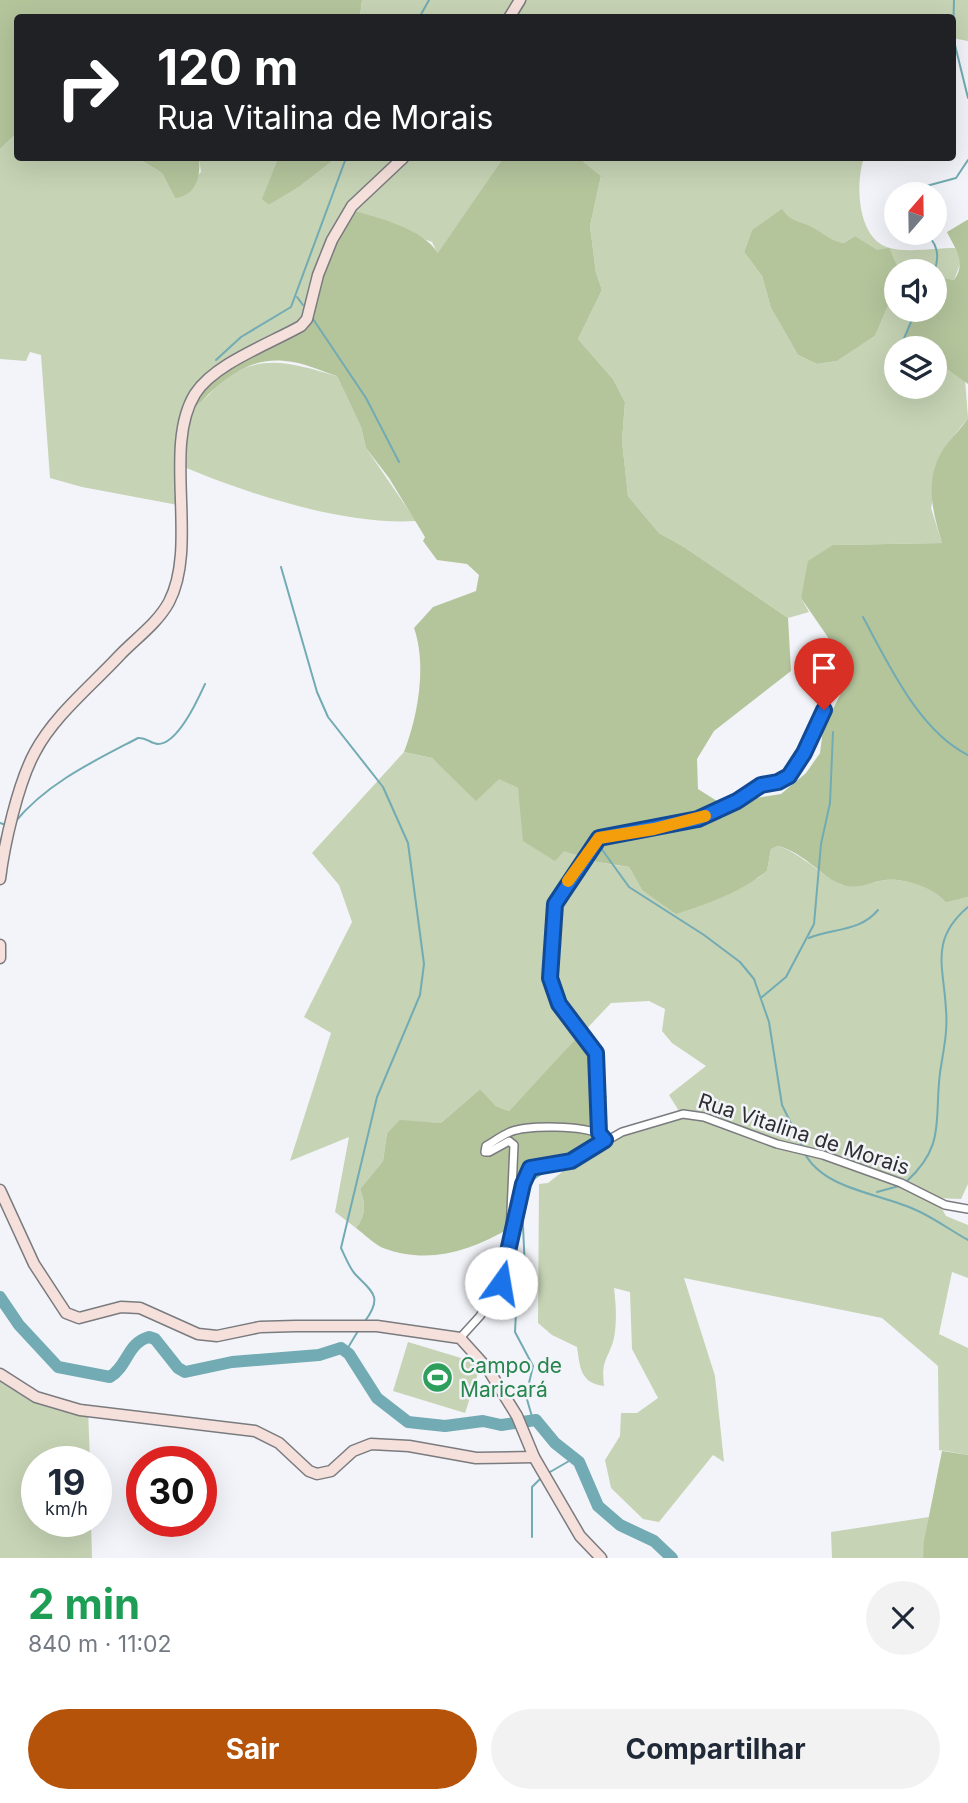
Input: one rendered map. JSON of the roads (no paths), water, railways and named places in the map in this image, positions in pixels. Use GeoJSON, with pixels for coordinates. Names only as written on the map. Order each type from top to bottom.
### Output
{"type":"FeatureCollection","features":[{"type":"Feature","properties":{"kind":"street"},"geometry":{"type":"LineString","coordinates":[[0,879],[4,845],[35,752],[56,724],[148,629],[169,602],[177,578],[183,419],[194,395],[207,377],[301,326],[307,319],[318,275],[332,240],[352,206],[400,161]]}},
{"type":"Feature","properties":{"kind":"street"},"geometry":{"type":"LineString","coordinates":[[510,1242],[514,1145],[509,1141],[489,1153],[485,1152],[486,1146],[512,1131],[527,1129],[582,1128],[602,1137],[596,1053],[559,1004],[550,986],[554,943],[552,913],[555,904],[599,838],[698,819],[737,801],[761,785],[778,782],[789,776],[804,753],[824,710]]}},
{"type":"Feature","properties":{"kind":"street"},"geometry":{"type":"LineString","coordinates":[[0,945],[0,958]]}},
{"type":"Feature","properties":{"kind":"street","name":"Rua Vitalina de Morais"},"geometry":{"type":"LineString","coordinates":[[460,1338],[481,1316],[497,1291],[523,1184],[530,1168],[571,1161],[602,1137],[673,1114],[704,1117],[777,1144],[809,1150],[881,1175],[945,1205],[968,1209]]}},
{"type":"Feature","properties":{"kind":"street"},"geometry":{"type":"LineString","coordinates":[[0,1190],[34,1265],[66,1313],[79,1318],[121,1307],[141,1308],[198,1334],[217,1336],[260,1327],[368,1326],[413,1329],[460,1338],[488,1369],[517,1416],[534,1457],[580,1536],[601,1558]]}},
{"type":"Feature","properties":{"kind":"street"},"geometry":{"type":"LineString","coordinates":[[0,1374],[36,1397],[80,1410],[255,1431],[279,1443],[309,1471],[317,1474],[331,1471],[357,1448],[376,1444],[476,1458],[534,1457]]}},
{"type":"Feature","properties":{"kind":"waterway"},"geometry":{"type":"LineString","coordinates":[[421,14],[429,0]]}},
{"type":"Feature","properties":{"kind":"waterway"},"geometry":{"type":"LineString","coordinates":[[954,0],[954,14]]}},
{"type":"Feature","properties":{"kind":"waterway"},"geometry":{"type":"LineString","coordinates":[[956,49],[968,98]]}},
{"type":"Feature","properties":{"kind":"waterway"},"geometry":{"type":"LineString","coordinates":[[941,182],[956,178],[968,160]]}},
{"type":"Feature","properties":{"kind":"waterway"},"geometry":{"type":"LineString","coordinates":[[216,360],[241,337],[291,307],[345,161]]}},
{"type":"Feature","properties":{"kind":"waterway"},"geometry":{"type":"LineString","coordinates":[[934,245],[937,259]]}},
{"type":"Feature","properties":{"kind":"waterway"},"geometry":{"type":"LineString","coordinates":[[297,297],[303,305]]}},
{"type":"Feature","properties":{"kind":"waterway"},"geometry":{"type":"LineString","coordinates":[[311,316],[366,398],[399,462]]}},
{"type":"Feature","properties":{"kind":"waterway"},"geometry":{"type":"LineString","coordinates":[[905,336],[911,322]]}},
{"type":"Feature","properties":{"kind":"waterway"},"geometry":{"type":"LineString","coordinates":[[281,567],[317,692],[328,717],[383,787],[408,843],[424,964],[420,995],[377,1097],[341,1248],[353,1271],[373,1294],[374,1306],[365,1321]]}},
{"type":"Feature","properties":{"kind":"waterway"},"geometry":{"type":"LineString","coordinates":[[863,617],[894,675],[920,713],[934,730],[968,755]]}},
{"type":"Feature","properties":{"kind":"waterway"},"geometry":{"type":"LineString","coordinates":[[15,822],[56,784],[105,755],[138,738],[158,744],[173,737],[186,720],[205,684]]}},
{"type":"Feature","properties":{"kind":"waterway"},"geometry":{"type":"LineString","coordinates":[[762,997],[786,977],[814,924],[821,844],[830,803],[833,732]]}},
{"type":"Feature","properties":{"kind":"waterway"},"geometry":{"type":"LineString","coordinates":[[598,844],[629,887],[704,935],[740,962],[754,979],[769,1022],[782,1105],[802,1146]]}},
{"type":"Feature","properties":{"kind":"waterway"},"geometry":{"type":"LineString","coordinates":[[907,1181],[928,1156],[936,1131],[946,1026],[943,943],[956,919],[968,907]]}},
{"type":"Feature","properties":{"kind":"waterway"},"geometry":{"type":"LineString","coordinates":[[809,938],[854,926],[878,910]]}},
{"type":"Feature","properties":{"kind":"waterway"},"geometry":{"type":"LineString","coordinates":[[804,1152],[813,1165],[838,1183],[916,1210],[968,1240]]}},
{"type":"Feature","properties":{"kind":"waterway"},"geometry":{"type":"LineString","coordinates":[[525,1191],[538,1176],[569,1165]]}},
{"type":"Feature","properties":{"kind":"waterway"},"geometry":{"type":"LineString","coordinates":[[877,1192],[899,1186]]}},
{"type":"Feature","properties":{"kind":"waterway"},"geometry":{"type":"LineString","coordinates":[[522,1204],[525,1270],[517,1292],[515,1332],[533,1366],[526,1396],[533,1420]]}},
{"type":"Feature","properties":{"kind":"waterway"},"geometry":{"type":"LineString","coordinates":[[0,1297],[19,1325],[58,1367],[110,1377],[121,1367],[136,1344],[149,1337],[155,1339],[178,1368],[185,1372],[232,1362],[319,1355],[341,1348],[349,1354],[377,1398],[408,1422],[445,1426],[483,1421],[501,1425],[536,1420],[555,1443],[579,1462],[598,1506],[620,1525],[654,1541],[672,1558]]}},
{"type":"Feature","properties":{"kind":"waterway"},"geometry":{"type":"LineString","coordinates":[[346,1351],[358,1331]]}},
{"type":"Feature","properties":{"kind":"waterway"},"geometry":{"type":"LineString","coordinates":[[550,1472],[576,1457]]}},
{"type":"Feature","properties":{"kind":"waterway"},"geometry":{"type":"LineString","coordinates":[[532,1537],[532,1487],[540,1479]]}},
{"type":"Feature","properties":{"kind":"place","name":"Campo de Maricará"},"geometry":{"type":"Point","coordinates":[437,1377]}}]}
